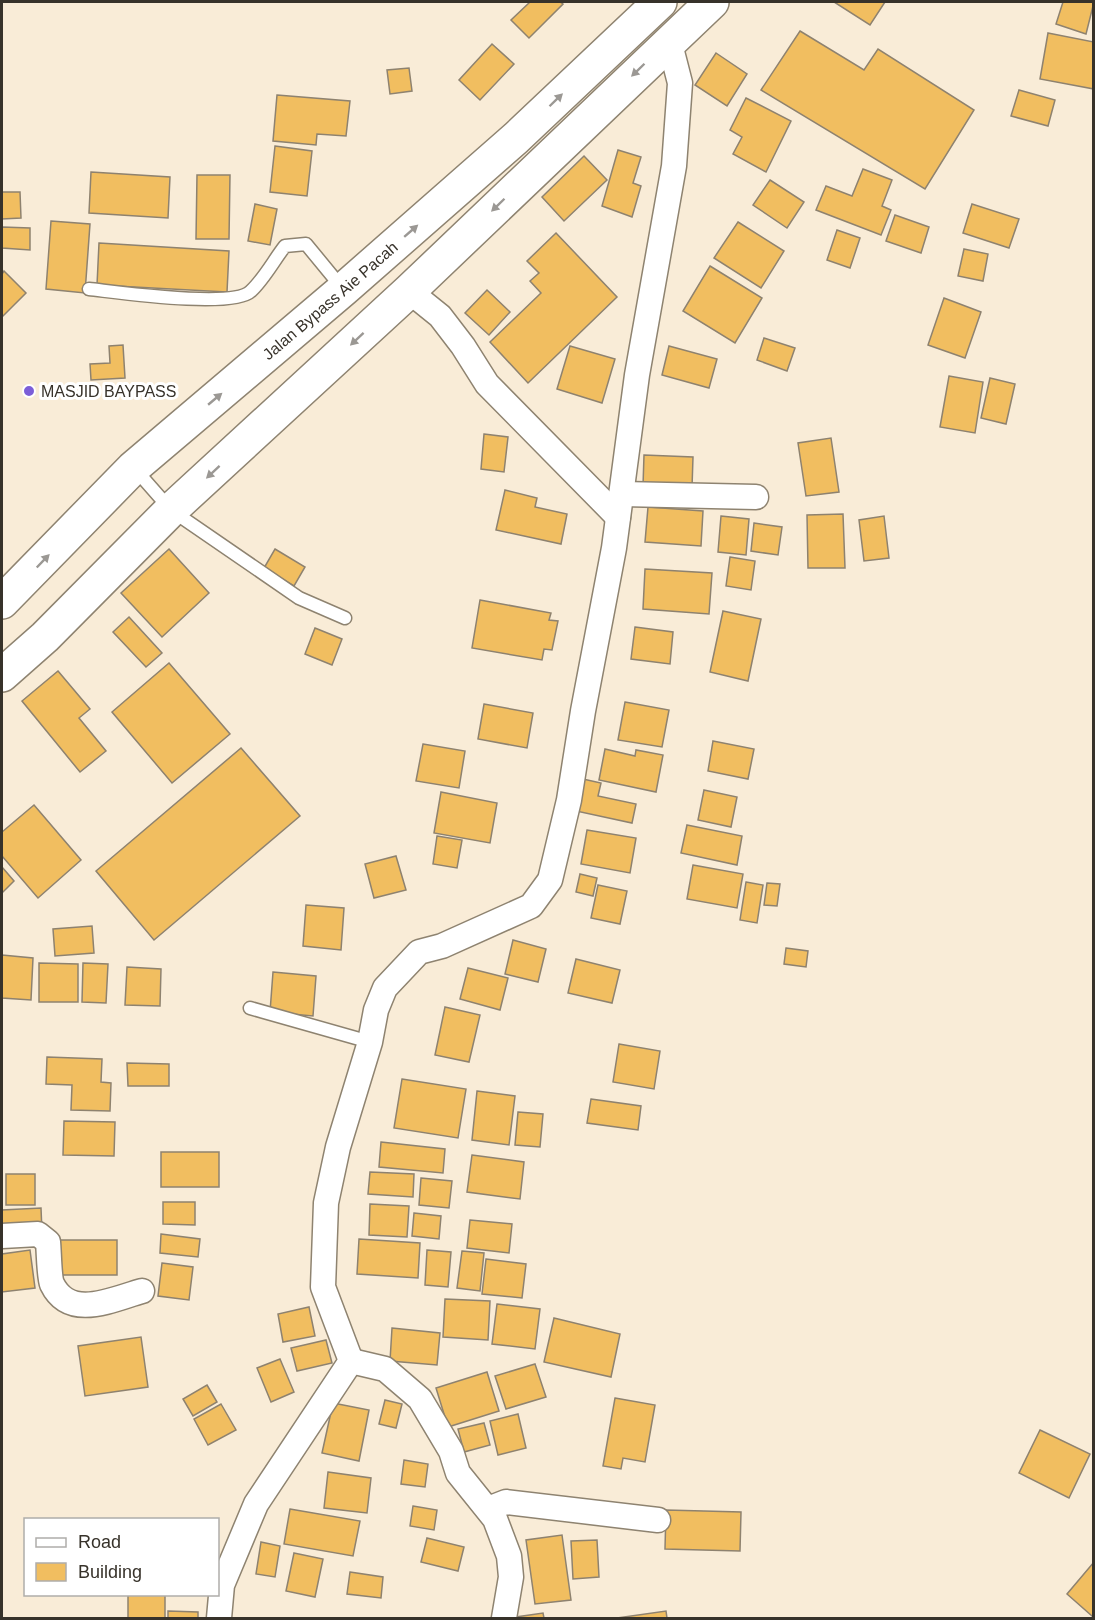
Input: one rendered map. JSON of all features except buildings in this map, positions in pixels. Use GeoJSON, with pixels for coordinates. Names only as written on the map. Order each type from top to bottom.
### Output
{"type":"FeatureCollection","features":[{"type":"Feature","properties":{"kind":"highway","name":"Jalan Bypass Aie Pacah"},"geometry":{"type":"LineString","coordinates":[[7,592],[133,468],[344,289],[516,138],[660,2]]}},
{"type":"Feature","properties":{"kind":"highway"},"geometry":{"type":"LineString","coordinates":[[2,675],[45,637],[171,510],[409,291],[669,40],[712,2]]}},
{"type":"Feature","properties":{"kind":"street"},"geometry":{"type":"LineString","coordinates":[[351,1361],[323,1287],[326,1203],[338,1147],[370,1042],[376,1010],[385,988],[419,952],[442,946],[531,906],[550,880],[569,800],[620,506],[638,375],[679,125],[680,83],[669,40]]}},
{"type":"Feature","properties":{"kind":"street"},"geometry":{"type":"LineString","coordinates":[[409,291],[440,316],[487,384],[620,506],[756,497]]}},
{"type":"Feature","properties":{"kind":"street"},"geometry":{"type":"LineString","coordinates":[[2,1236],[38,1234],[48,1242],[52,1283],[67,1300],[83,1307],[142,1292]]}},
{"type":"Feature","properties":{"kind":"street"},"geometry":{"type":"LineString","coordinates":[[351,1361],[385,1370],[420,1399],[451,1451],[458,1473],[495,1519],[509,1556],[511,1577],[504,1618]]}},
{"type":"Feature","properties":{"kind":"street"},"geometry":{"type":"LineString","coordinates":[[219,1618],[222,1585],[256,1504],[351,1361]]}},
{"type":"Feature","properties":{"kind":"street"},"geometry":{"type":"LineString","coordinates":[[488,1509],[506,1502],[658,1520]]}},
{"type":"Feature","properties":{"kind":"lane"},"geometry":{"type":"LineString","coordinates":[[89,289],[170,298],[234,298],[250,292],[285,246],[306,244],[344,289]]}},
{"type":"Feature","properties":{"kind":"lane"},"geometry":{"type":"LineString","coordinates":[[133,468],[171,510],[299,598],[345,618]]}},
{"type":"Feature","properties":{"kind":"lane"},"geometry":{"type":"LineString","coordinates":[[250,1008],[370,1042]]}},
{"type":"Feature","properties":{"kind":"place","name":"MASJID BAYPASS"},"geometry":{"type":"Point","coordinates":[29,391]}}]}
